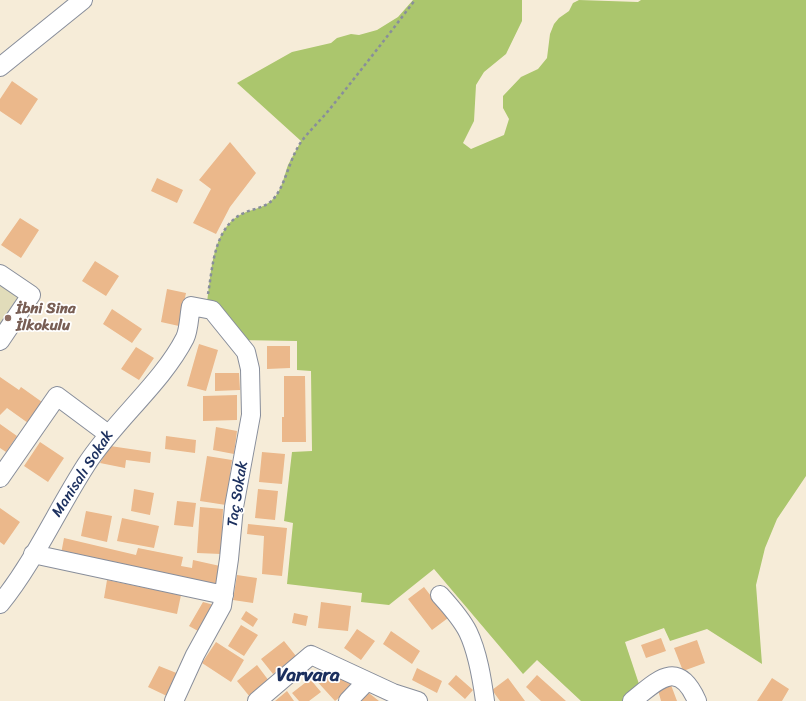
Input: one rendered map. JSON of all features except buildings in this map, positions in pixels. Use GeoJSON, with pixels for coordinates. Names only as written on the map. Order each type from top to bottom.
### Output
{"type":"FeatureCollection","features":[{"type":"Feature","properties":{"kind":"street"},"geometry":{"type":"LineString","coordinates":[[0,67],[83,0]]}},
{"type":"Feature","properties":{"kind":"street"},"geometry":{"type":"LineString","coordinates":[[0,274],[31,295],[0,341]]}},
{"type":"Feature","properties":{"kind":"street","name":"Manisalı Sokak"},"geometry":{"type":"LineString","coordinates":[[0,604],[33,554],[86,464],[108,434],[152,384],[174,354],[185,337],[199,307]]}},
{"type":"Feature","properties":{"kind":"street","name":"Taç Sokak"},"geometry":{"type":"LineString","coordinates":[[174,701],[222,606],[234,507],[251,415],[250,369],[246,352],[212,310],[199,307]]}},
{"type":"Feature","properties":{"kind":"street"},"geometry":{"type":"LineString","coordinates":[[0,478],[57,396],[108,434]]}},
{"type":"Feature","properties":{"kind":"street"},"geometry":{"type":"LineString","coordinates":[[33,554],[224,595]]}},
{"type":"Feature","properties":{"kind":"street"},"geometry":{"type":"LineString","coordinates":[[440,595],[458,616],[468,633],[480,670],[485,701]]}},
{"type":"Feature","properties":{"kind":"street"},"geometry":{"type":"LineString","coordinates":[[257,701],[311,655],[393,693],[418,701]]}},
{"type":"Feature","properties":{"kind":"street"},"geometry":{"type":"LineString","coordinates":[[632,701],[662,678],[671,676],[686,682],[690,686],[697,701]]}},
{"type":"Feature","properties":{"kind":"street"},"geometry":{"type":"LineString","coordinates":[[348,701],[367,681]]}},
{"type":"Feature","properties":{"kind":"path"},"geometry":{"type":"LineString","coordinates":[[199,307],[225,230],[230,222],[238,216],[268,204],[275,197],[281,186],[289,164],[302,141],[322,120],[415,0]]}},
{"type":"Feature","properties":{"kind":"shaded area","name":"İbni Sina İlkokulu"},"geometry":{"type":"Polygon","coordinates":[[[0,274],[31,295],[0,341],[0,274]]]}},
{"type":"Feature","properties":{"kind":"green space"},"geometry":{"type":"Polygon","coordinates":[[[413,0],[522,0],[522,21],[506,54],[484,72],[476,85],[474,121],[463,143],[471,149],[504,135],[509,119],[503,108],[503,96],[521,77],[538,69],[547,58],[550,34],[554,24],[559,18],[569,11],[573,3],[579,0],[638,2],[641,0],[806,0],[806,476],[777,519],[765,548],[756,585],[762,664],[707,629],[670,641],[664,628],[625,642],[642,693],[632,701],[581,701],[537,660],[523,674],[434,569],[389,605],[361,602],[362,593],[287,584],[293,523],[284,521],[292,452],[312,451],[311,371],[297,370],[297,341],[237,340],[206,309],[213,258],[222,234],[229,224],[238,216],[261,207],[273,199],[281,187],[288,165],[301,141],[237,83],[292,52],[331,43],[337,38],[351,34],[359,35],[377,30],[398,17],[413,0]]]}},
{"type":"Feature","properties":{"kind":"place","name":"İbni Sina İlkokulu"},"geometry":{"type":"Point","coordinates":[8,318]}},
{"type":"Feature","properties":{"kind":"district","name":"Varvara"},"geometry":{"type":"Point","coordinates":[308,676]}}]}
